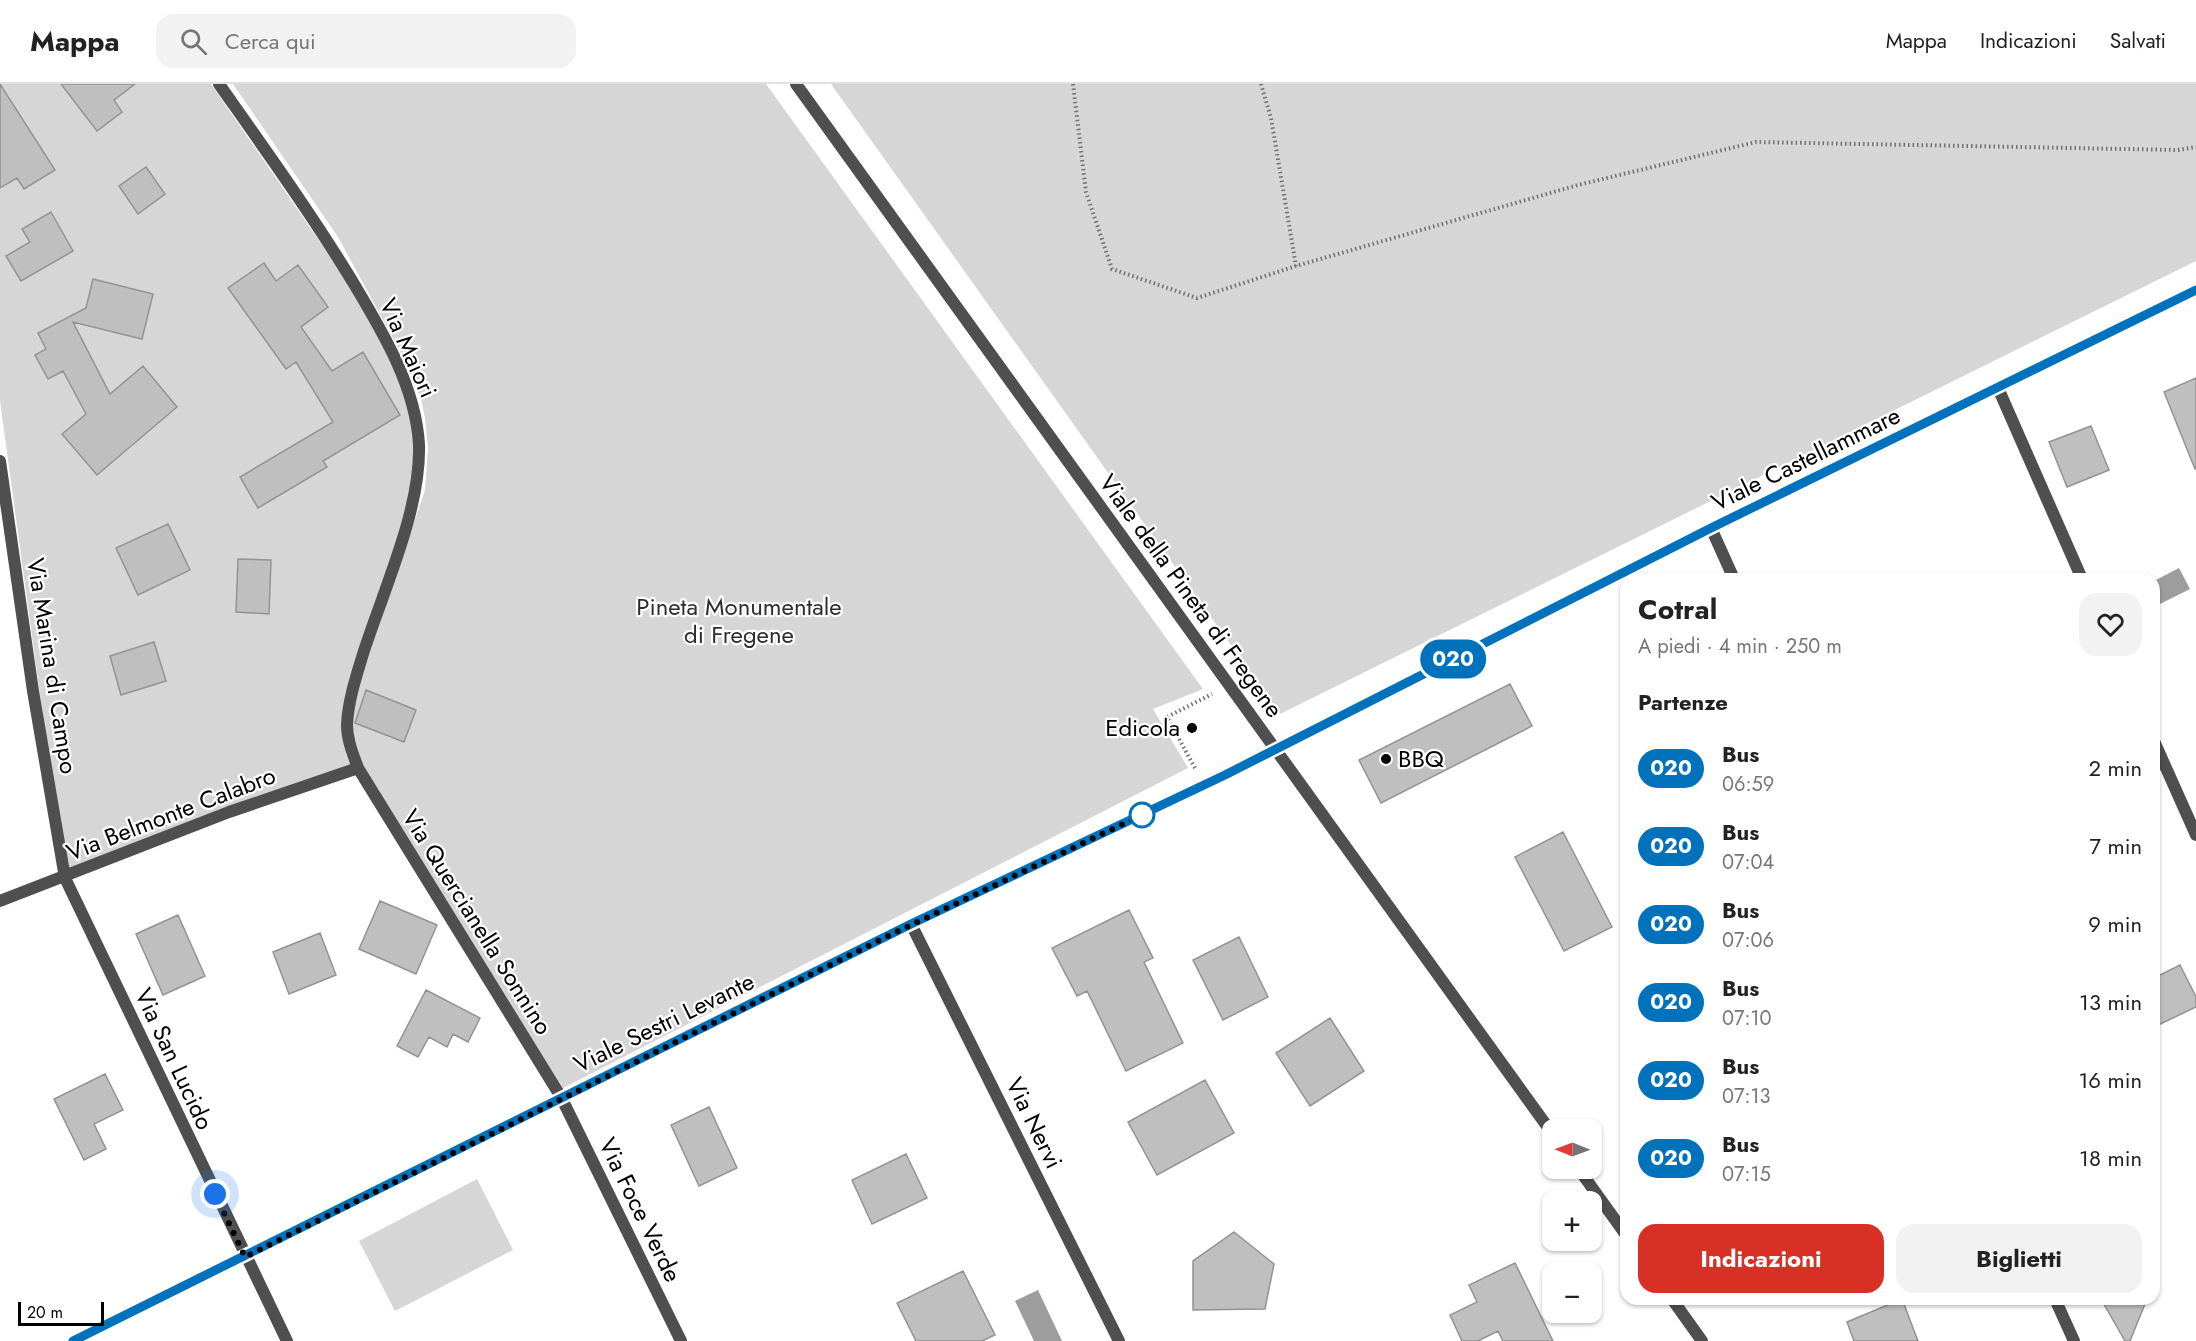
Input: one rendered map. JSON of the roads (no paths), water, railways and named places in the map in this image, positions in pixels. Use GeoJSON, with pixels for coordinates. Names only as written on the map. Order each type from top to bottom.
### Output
{"type":"FeatureCollection","features":[{"type":"Feature","properties":{"kind":"street","name":"Via Maiori"},"geometry":{"type":"LineString","coordinates":[[219,84],[316,221],[361,296],[402,378],[416,416],[419,445],[412,501],[349,707],[348,734],[358,768]]}},
{"type":"Feature","properties":{"kind":"street","name":"Viale della Pineta di Fregene"},"geometry":{"type":"LineString","coordinates":[[796,84],[1542,1119]]}},
{"type":"Feature","properties":{"kind":"street","name":"Viale Castellammare"},"geometry":{"type":"LineString","coordinates":[[1622,573],[2196,290]]}},
{"type":"Feature","properties":{"kind":"street"},"geometry":{"type":"LineString","coordinates":[[1998,388],[2079,573]]}},
{"type":"Feature","properties":{"kind":"street","name":"Via Marina di Campo"},"geometry":{"type":"LineString","coordinates":[[0,461],[33,691],[65,878]]}},
{"type":"Feature","properties":{"kind":"street"},"geometry":{"type":"LineString","coordinates":[[1711,528],[1731,573]]}},
{"type":"Feature","properties":{"kind":"street","name":"Viale Castellammare"},"geometry":{"type":"LineString","coordinates":[[1276,749],[1620,574]]}},
{"type":"Feature","properties":{"kind":"street","name":"Viale Sestri Levante"},"geometry":{"type":"LineString","coordinates":[[73,1341],[911,924],[1276,749]]}},
{"type":"Feature","properties":{"kind":"street"},"geometry":{"type":"LineString","coordinates":[[2160,754],[2196,835]]}},
{"type":"Feature","properties":{"kind":"street","name":"Via Belmonte Calabro"},"geometry":{"type":"LineString","coordinates":[[0,901],[65,878],[229,812],[358,768]]}},
{"type":"Feature","properties":{"kind":"street","name":"Via Quercianella Sonnino"},"geometry":{"type":"LineString","coordinates":[[358,768],[561,1097]]}},
{"type":"Feature","properties":{"kind":"street","name":"Via San Lucido"},"geometry":{"type":"LineString","coordinates":[[65,878],[286,1341]]}},
{"type":"Feature","properties":{"kind":"street","name":"Via Nervi"},"geometry":{"type":"LineString","coordinates":[[911,924],[1119,1341]]}},
{"type":"Feature","properties":{"kind":"street","name":"Via Foce Verde"},"geometry":{"type":"LineString","coordinates":[[561,1097],[681,1341]]}},
{"type":"Feature","properties":{"kind":"street"},"geometry":{"type":"LineString","coordinates":[[1586,1179],[1620,1227]]}},
{"type":"Feature","properties":{"kind":"street"},"geometry":{"type":"LineString","coordinates":[[1676,1305],[1702,1341]]}},
{"type":"Feature","properties":{"kind":"street"},"geometry":{"type":"LineString","coordinates":[[2058,1305],[2074,1341]]}},
{"type":"Feature","properties":{"kind":"place","name":"Edicola"},"geometry":{"type":"Point","coordinates":[1192,728]}},
{"type":"Feature","properties":{"kind":"place","name":"BBQ"},"geometry":{"type":"Point","coordinates":[1386,759]}},
{"type":"Feature","properties":{"kind":"park label","name":"Pineta Monumentale di Fregene"},"geometry":{"type":"Point","coordinates":[739,621]}}]}
